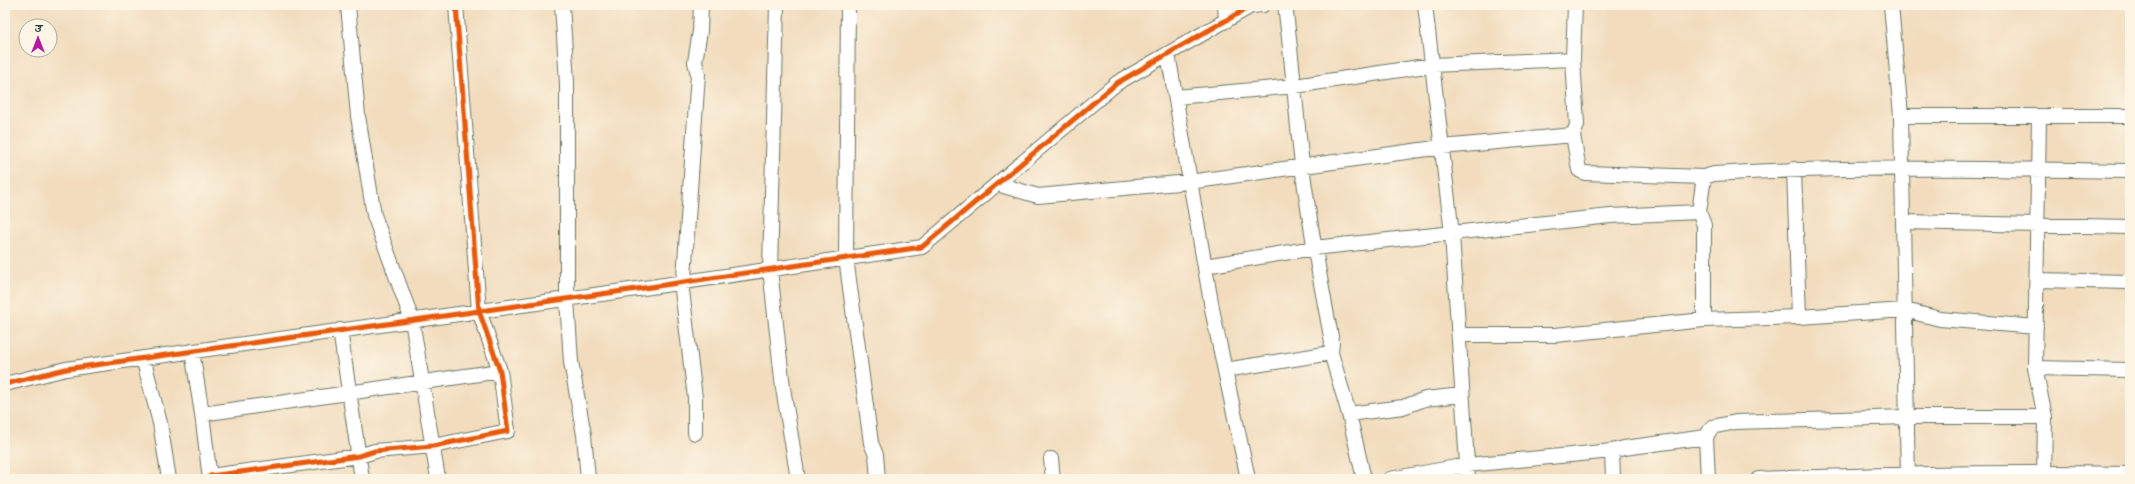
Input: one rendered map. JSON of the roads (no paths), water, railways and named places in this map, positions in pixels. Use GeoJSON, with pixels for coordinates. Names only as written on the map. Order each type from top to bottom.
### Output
{"type":"FeatureCollection","features":[{"type":"Feature","properties":{"kind":"street"},"geometry":{"type":"LineString","coordinates":[[348,5],[358,116],[374,215],[412,320],[438,479]]}},
{"type":"Feature","properties":{"kind":"street"},"geometry":{"type":"LineString","coordinates":[[192,351],[210,478],[359,456],[375,452],[433,446],[508,431],[500,371],[479,311],[456,5]]}},
{"type":"Feature","properties":{"kind":"street"},"geometry":{"type":"LineString","coordinates":[[562,5],[567,83],[567,299],[571,362],[584,435],[588,479]]}},
{"type":"Feature","properties":{"kind":"street"},"geometry":{"type":"LineString","coordinates":[[696,433],[696,398],[681,282],[684,277],[698,74],[696,62],[700,31],[701,5]]}},
{"type":"Feature","properties":{"kind":"street"},"geometry":{"type":"LineString","coordinates":[[777,5],[770,269],[783,388],[798,479]]}},
{"type":"Feature","properties":{"kind":"street"},"geometry":{"type":"LineString","coordinates":[[848,5],[846,258],[871,443],[876,455],[878,479]]}},
{"type":"Feature","properties":{"kind":"street"},"geometry":{"type":"LineString","coordinates":[[1225,5],[1226,20]]}},
{"type":"Feature","properties":{"kind":"street"},"geometry":{"type":"LineString","coordinates":[[5,384],[66,369],[567,299],[922,247],[1117,83],[1251,6],[1264,5]]}},
{"type":"Feature","properties":{"kind":"street"},"geometry":{"type":"LineString","coordinates":[[1285,5],[1295,86],[1302,166],[1314,248],[1332,342],[1331,354],[1349,414],[1364,479]]}},
{"type":"Feature","properties":{"kind":"street"},"geometry":{"type":"LineString","coordinates":[[1425,5],[1452,234],[1468,479]]}},
{"type":"Feature","properties":{"kind":"street"},"geometry":{"type":"LineString","coordinates":[[1575,5],[1573,59],[1577,126],[1573,135],[1579,170],[1585,173],[1704,178],[1714,174],[1794,169],[1902,168],[2130,171]]}},
{"type":"Feature","properties":{"kind":"street"},"geometry":{"type":"LineString","coordinates":[[1892,5],[1901,116],[1908,476]]}},
{"type":"Feature","properties":{"kind":"street"},"geometry":{"type":"LineString","coordinates":[[1168,54],[1205,266],[1248,479]]}},
{"type":"Feature","properties":{"kind":"street"},"geometry":{"type":"LineString","coordinates":[[1176,97],[1295,86],[1432,65],[1573,59]]}},
{"type":"Feature","properties":{"kind":"street"},"geometry":{"type":"LineString","coordinates":[[1901,116],[2130,116]]}},
{"type":"Feature","properties":{"kind":"street"},"geometry":{"type":"LineString","coordinates":[[2039,116],[2035,368],[2045,417],[2045,475]]}},
{"type":"Feature","properties":{"kind":"street"},"geometry":{"type":"LineString","coordinates":[[997,184],[1038,196],[1190,181],[1442,147],[1573,135]]}},
{"type":"Feature","properties":{"kind":"street"},"geometry":{"type":"LineString","coordinates":[[1794,169],[1799,317]]}},
{"type":"Feature","properties":{"kind":"street"},"geometry":{"type":"LineString","coordinates":[[1704,178],[1699,212],[1704,225],[1704,320]]}},
{"type":"Feature","properties":{"kind":"street"},"geometry":{"type":"LineString","coordinates":[[1205,266],[1314,248],[1610,216],[1699,212]]}},
{"type":"Feature","properties":{"kind":"street"},"geometry":{"type":"LineString","coordinates":[[1903,222],[2130,227]]}},
{"type":"Feature","properties":{"kind":"street"},"geometry":{"type":"LineString","coordinates":[[2037,280],[2130,282]]}},
{"type":"Feature","properties":{"kind":"street"},"geometry":{"type":"LineString","coordinates":[[1458,335],[1556,335],[1704,320],[1799,317],[1905,310],[1940,319],[2036,327]]}},
{"type":"Feature","properties":{"kind":"street"},"geometry":{"type":"LineString","coordinates":[[340,330],[362,479]]}},
{"type":"Feature","properties":{"kind":"street"},"geometry":{"type":"LineString","coordinates":[[1225,370],[1331,354]]}},
{"type":"Feature","properties":{"kind":"street"},"geometry":{"type":"LineString","coordinates":[[143,358],[160,423],[169,479]]}},
{"type":"Feature","properties":{"kind":"street"},"geometry":{"type":"LineString","coordinates":[[2035,368],[2130,370]]}},
{"type":"Feature","properties":{"kind":"street"},"geometry":{"type":"LineString","coordinates":[[202,414],[500,371]]}},
{"type":"Feature","properties":{"kind":"street"},"geometry":{"type":"LineString","coordinates":[[1349,414],[1403,407],[1425,400],[1462,395]]}},
{"type":"Feature","properties":{"kind":"street"},"geometry":{"type":"LineString","coordinates":[[1708,479],[1706,437],[1712,427],[1736,422],[1907,417],[2045,417]]}},
{"type":"Feature","properties":{"kind":"street"},"geometry":{"type":"LineString","coordinates":[[1390,479],[1467,465],[1612,452],[1624,448],[1706,437]]}},
{"type":"Feature","properties":{"kind":"street"},"geometry":{"type":"LineString","coordinates":[[1612,452],[1613,479]]}},
{"type":"Feature","properties":{"kind":"street"},"geometry":{"type":"LineString","coordinates":[[1051,459],[1053,479]]}},
{"type":"Feature","properties":{"kind":"street"},"geometry":{"type":"LineString","coordinates":[[1759,479],[2130,474]]}}]}
